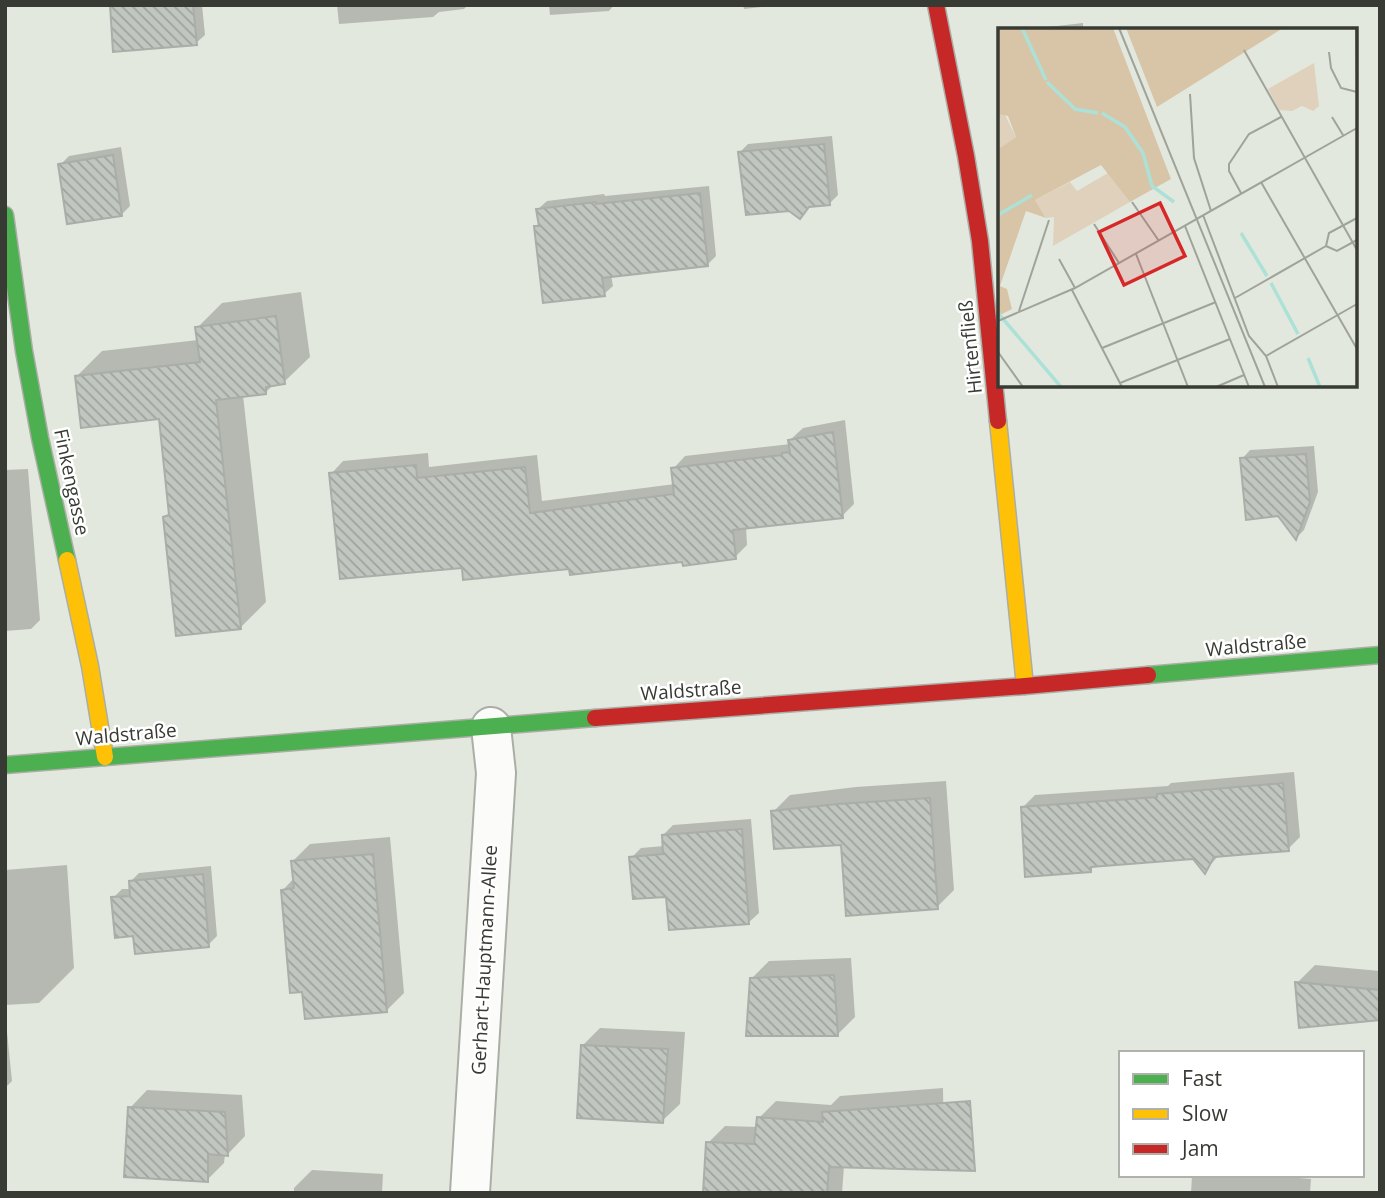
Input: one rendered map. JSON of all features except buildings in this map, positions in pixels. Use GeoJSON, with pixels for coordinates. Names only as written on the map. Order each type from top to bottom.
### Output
{"type":"FeatureCollection","features":[{"type":"Feature","properties":{"kind":"street","name":"Hirtenfließ"},"geometry":{"type":"LineString","coordinates":[[936,5],[980,241],[1025,686]]}},
{"type":"Feature","properties":{"kind":"street","name":"Finkengasse"},"geometry":{"type":"LineString","coordinates":[[5,215],[24,351],[40,438],[90,666],[104,757]]}},
{"type":"Feature","properties":{"kind":"street","name":"Waldstraße"},"geometry":{"type":"LineString","coordinates":[[5,765],[1025,686],[1380,655]]}},
{"type":"Feature","properties":{"kind":"street","name":"Gerhart-Hauptmann-Allee"},"geometry":{"type":"LineString","coordinates":[[470,1193],[496,773],[491,727]]}},
{"type":"Feature","properties":{"kind":"traffic: fast"},"geometry":{"type":"LineString","coordinates":[[5,215],[24,351],[67,560]]}},
{"type":"Feature","properties":{"kind":"traffic: fast"},"geometry":{"type":"LineString","coordinates":[[1148,675],[1380,655]]}},
{"type":"Feature","properties":{"kind":"traffic: fast"},"geometry":{"type":"LineString","coordinates":[[5,765],[595,718]]}},
{"type":"Feature","properties":{"kind":"traffic: slow"},"geometry":{"type":"LineString","coordinates":[[998,421],[1025,686]]}},
{"type":"Feature","properties":{"kind":"traffic: slow"},"geometry":{"type":"LineString","coordinates":[[67,560],[90,666],[105,757]]}},
{"type":"Feature","properties":{"kind":"traffic: jam"},"geometry":{"type":"LineString","coordinates":[[936,5],[980,241],[998,421]]}},
{"type":"Feature","properties":{"kind":"traffic: jam"},"geometry":{"type":"LineString","coordinates":[[595,718],[1148,675]]}}]}
